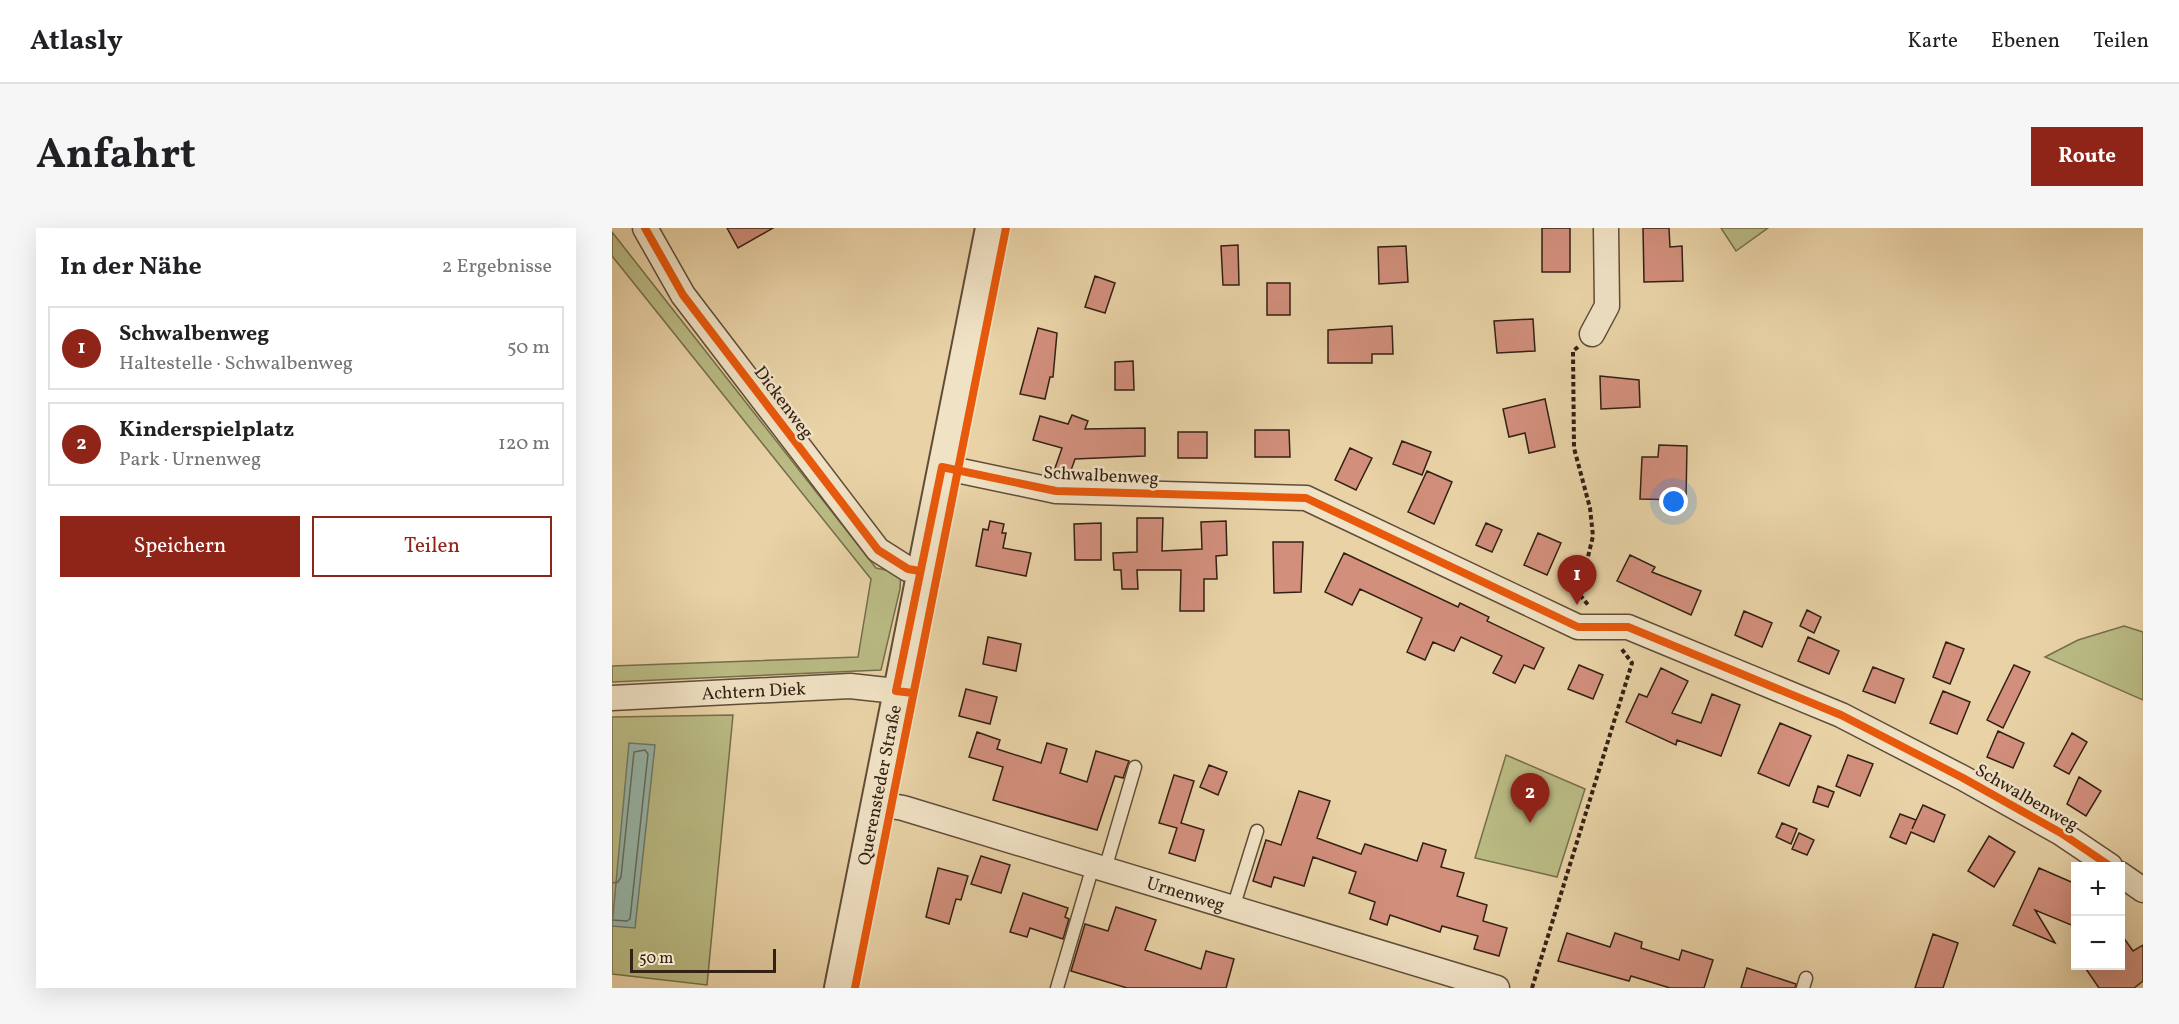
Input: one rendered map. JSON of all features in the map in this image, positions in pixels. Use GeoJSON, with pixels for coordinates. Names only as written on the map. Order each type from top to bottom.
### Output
{"type":"FeatureCollection","features":[{"type":"Feature","properties":{"kind":"street","name":"Dickenweg"},"geometry":{"type":"LineString","coordinates":[[645,228],[683,295],[878,550],[908,569],[921,571]]}},
{"type":"Feature","properties":{"kind":"street","name":"Querensteder Straße"},"geometry":{"type":"LineString","coordinates":[[839,988],[896,691],[990,228]]}},
{"type":"Feature","properties":{"kind":"street"},"geometry":{"type":"LineString","coordinates":[[1592,334],[1606,306],[1606,228]]}},
{"type":"Feature","properties":{"kind":"street","name":"Schwalbenweg"},"geometry":{"type":"LineString","coordinates":[[942,467],[1056,491],[1306,498],[1578,627],[1628,627],[1841,715],[2050,827],[2102,862]]}},
{"type":"Feature","properties":{"kind":"street","name":"Achtern Diek"},"geometry":{"type":"LineString","coordinates":[[612,698],[850,686],[896,691]]}},
{"type":"Feature","properties":{"kind":"street","name":"Urnenweg"},"geometry":{"type":"LineString","coordinates":[[875,803],[903,808],[1497,988]]}},
{"type":"Feature","properties":{"kind":"street"},"geometry":{"type":"LineString","coordinates":[[2125,877],[2143,890]]}},
{"type":"Feature","properties":{"kind":"lane"},"geometry":{"type":"LineString","coordinates":[[1057,988],[1135,767]]}},
{"type":"Feature","properties":{"kind":"lane"},"geometry":{"type":"LineString","coordinates":[[1233,908],[1257,831]]}},
{"type":"Feature","properties":{"kind":"path"},"geometry":{"type":"LineString","coordinates":[[1532,988],[1632,663],[1579,594],[1593,536],[1590,508],[1574,448],[1573,351],[1592,334]]}},
{"type":"Feature","properties":{"kind":"green space"},"geometry":{"type":"Polygon","coordinates":[[[1721,228],[1768,228],[1736,251],[1721,228]]]}},
{"type":"Feature","properties":{"kind":"green space"},"geometry":{"type":"Polygon","coordinates":[[[612,232],[876,568],[901,573],[900,589],[881,670],[612,682],[612,666],[858,657],[871,579],[612,256],[612,232]]]}},
{"type":"Feature","properties":{"kind":"green space"},"geometry":{"type":"Polygon","coordinates":[[[2124,626],[2143,632],[2143,700],[2045,657],[2078,640],[2124,626]]]}},
{"type":"Feature","properties":{"kind":"green space"},"geometry":{"type":"Polygon","coordinates":[[[733,715],[707,985],[612,974],[612,717],[733,715]]]}},
{"type":"Feature","properties":{"kind":"green space"},"geometry":{"type":"Polygon","coordinates":[[[1506,755],[1585,789],[1557,877],[1475,858],[1506,755]]]}},
{"type":"Feature","properties":{"kind":"water"},"geometry":{"type":"Polygon","coordinates":[[[629,743],[655,745],[635,928],[612,926],[629,743]]]}},
{"type":"Feature","properties":{"kind":"building"},"geometry":{"type":"Polygon","coordinates":[[[727,228],[773,228],[738,248],[727,228]]]}},
{"type":"Feature","properties":{"kind":"building"},"geometry":{"type":"Polygon","coordinates":[[[1542,228],[1570,228],[1570,272],[1542,272],[1542,228]]]}},
{"type":"Feature","properties":{"kind":"building"},"geometry":{"type":"Polygon","coordinates":[[[1643,228],[1669,228],[1670,247],[1682,246],[1683,281],[1644,282],[1643,228]]]}},
{"type":"Feature","properties":{"kind":"building"},"geometry":{"type":"Polygon","coordinates":[[[1238,245],[1239,285],[1223,285],[1221,246],[1238,245]]]}},
{"type":"Feature","properties":{"kind":"building"},"geometry":{"type":"Polygon","coordinates":[[[1406,246],[1408,282],[1379,284],[1378,247],[1406,246]]]}},
{"type":"Feature","properties":{"kind":"building"},"geometry":{"type":"Polygon","coordinates":[[[1095,276],[1115,283],[1105,313],[1085,307],[1095,276]]]}},
{"type":"Feature","properties":{"kind":"building"},"geometry":{"type":"Polygon","coordinates":[[[1267,283],[1290,283],[1290,315],[1267,315],[1267,283]]]}},
{"type":"Feature","properties":{"kind":"building"},"geometry":{"type":"Polygon","coordinates":[[[1533,319],[1535,351],[1497,353],[1494,321],[1533,319]]]}},
{"type":"Feature","properties":{"kind":"building"},"geometry":{"type":"Polygon","coordinates":[[[1392,326],[1393,354],[1372,354],[1372,363],[1328,363],[1328,330],[1392,326]]]}},
{"type":"Feature","properties":{"kind":"building"},"geometry":{"type":"Polygon","coordinates":[[[1038,328],[1057,333],[1053,377],[1050,377],[1045,399],[1020,394],[1038,328]]]}},
{"type":"Feature","properties":{"kind":"building"},"geometry":{"type":"Polygon","coordinates":[[[1133,361],[1134,390],[1115,390],[1115,362],[1133,361]]]}},
{"type":"Feature","properties":{"kind":"building"},"geometry":{"type":"Polygon","coordinates":[[[1600,376],[1639,380],[1640,407],[1601,409],[1600,376]]]}},
{"type":"Feature","properties":{"kind":"building"},"geometry":{"type":"Polygon","coordinates":[[[1545,399],[1555,447],[1529,453],[1525,433],[1509,437],[1503,409],[1545,399]]]}},
{"type":"Feature","properties":{"kind":"building"},"geometry":{"type":"Polygon","coordinates":[[[1072,415],[1088,421],[1085,429],[1145,428],[1145,456],[1075,459],[1069,476],[1054,471],[1062,448],[1033,440],[1040,416],[1068,424],[1072,415]]]}},
{"type":"Feature","properties":{"kind":"building"},"geometry":{"type":"Polygon","coordinates":[[[1255,430],[1289,430],[1290,457],[1255,457],[1255,430]]]}},
{"type":"Feature","properties":{"kind":"building"},"geometry":{"type":"Polygon","coordinates":[[[1178,432],[1207,432],[1207,458],[1178,458],[1178,432]]]}},
{"type":"Feature","properties":{"kind":"building"},"geometry":{"type":"Polygon","coordinates":[[[1402,441],[1431,452],[1422,475],[1393,464],[1402,441]]]}},
{"type":"Feature","properties":{"kind":"building"},"geometry":{"type":"Polygon","coordinates":[[[1659,445],[1687,446],[1686,500],[1640,499],[1642,457],[1658,457],[1659,445]]]}},
{"type":"Feature","properties":{"kind":"building"},"geometry":{"type":"Polygon","coordinates":[[[1350,448],[1372,458],[1356,490],[1335,480],[1350,448]]]}},
{"type":"Feature","properties":{"kind":"building"},"geometry":{"type":"Polygon","coordinates":[[[1427,471],[1452,482],[1434,524],[1408,512],[1427,471]]]}},
{"type":"Feature","properties":{"kind":"building"},"geometry":{"type":"Polygon","coordinates":[[[1137,518],[1163,518],[1162,551],[1202,549],[1201,522],[1226,521],[1227,555],[1216,556],[1217,579],[1204,579],[1204,611],[1180,611],[1181,570],[1137,570],[1138,589],[1122,589],[1121,570],[1114,570],[1113,553],[1137,552],[1137,518]]]}},
{"type":"Feature","properties":{"kind":"building"},"geometry":{"type":"Polygon","coordinates":[[[990,521],[1004,524],[1002,533],[1006,533],[1003,548],[1031,553],[1026,576],[976,566],[983,529],[988,530],[990,521]]]}},
{"type":"Feature","properties":{"kind":"building"},"geometry":{"type":"Polygon","coordinates":[[[1101,523],[1101,560],[1075,560],[1074,524],[1101,523]]]}},
{"type":"Feature","properties":{"kind":"building"},"geometry":{"type":"Polygon","coordinates":[[[1486,523],[1502,530],[1492,552],[1476,545],[1486,523]]]}},
{"type":"Feature","properties":{"kind":"building"},"geometry":{"type":"Polygon","coordinates":[[[1538,533],[1561,543],[1547,575],[1524,565],[1538,533]]]}},
{"type":"Feature","properties":{"kind":"building"},"geometry":{"type":"Polygon","coordinates":[[[1273,542],[1303,542],[1301,592],[1274,593],[1273,542]]]}},
{"type":"Feature","properties":{"kind":"building"},"geometry":{"type":"Polygon","coordinates":[[[1344,553],[1458,607],[1460,603],[1489,617],[1487,621],[1544,648],[1534,669],[1524,665],[1515,683],[1493,673],[1502,656],[1461,637],[1454,651],[1433,642],[1425,660],[1407,652],[1422,618],[1360,589],[1352,605],[1325,592],[1344,553]]]}},
{"type":"Feature","properties":{"kind":"building"},"geometry":{"type":"Polygon","coordinates":[[[1630,555],[1655,567],[1652,572],[1701,591],[1691,615],[1617,581],[1630,555]]]}},
{"type":"Feature","properties":{"kind":"building"},"geometry":{"type":"Polygon","coordinates":[[[1807,610],[1821,617],[1814,633],[1800,626],[1807,610]]]}},
{"type":"Feature","properties":{"kind":"building"},"geometry":{"type":"Polygon","coordinates":[[[1744,611],[1772,623],[1762,647],[1735,635],[1744,611]]]}},
{"type":"Feature","properties":{"kind":"building"},"geometry":{"type":"Polygon","coordinates":[[[988,637],[1021,644],[1016,671],[983,664],[988,637]]]}},
{"type":"Feature","properties":{"kind":"building"},"geometry":{"type":"Polygon","coordinates":[[[1808,637],[1839,651],[1829,674],[1798,661],[1808,637]]]}},
{"type":"Feature","properties":{"kind":"building"},"geometry":{"type":"Polygon","coordinates":[[[1946,642],[1964,649],[1950,684],[1933,677],[1946,642]]]}},
{"type":"Feature","properties":{"kind":"building"},"geometry":{"type":"Polygon","coordinates":[[[1579,665],[1603,675],[1593,699],[1568,689],[1579,665]]]}},
{"type":"Feature","properties":{"kind":"building"},"geometry":{"type":"Polygon","coordinates":[[[2014,665],[2030,672],[2003,728],[1987,720],[2014,665]]]}},
{"type":"Feature","properties":{"kind":"building"},"geometry":{"type":"Polygon","coordinates":[[[1873,667],[1904,679],[1895,703],[1863,691],[1873,667]]]}},
{"type":"Feature","properties":{"kind":"building"},"geometry":{"type":"Polygon","coordinates":[[[1661,668],[1688,681],[1672,713],[1701,723],[1712,694],[1740,705],[1721,756],[1677,740],[1676,745],[1626,722],[1639,694],[1647,697],[1661,668]]]}},
{"type":"Feature","properties":{"kind":"building"},"geometry":{"type":"Polygon","coordinates":[[[966,689],[997,697],[990,724],[959,716],[966,689]]]}},
{"type":"Feature","properties":{"kind":"building"},"geometry":{"type":"Polygon","coordinates":[[[1943,691],[1970,702],[1957,734],[1930,723],[1943,691]]]}},
{"type":"Feature","properties":{"kind":"building"},"geometry":{"type":"Polygon","coordinates":[[[1780,723],[1811,736],[1789,786],[1758,773],[1780,723]]]}},
{"type":"Feature","properties":{"kind":"building"},"geometry":{"type":"Polygon","coordinates":[[[1998,731],[2024,743],[2013,768],[1987,757],[1998,731]]]}},
{"type":"Feature","properties":{"kind":"building"},"geometry":{"type":"Polygon","coordinates":[[[977,732],[1000,740],[997,749],[1041,763],[1047,743],[1067,749],[1060,773],[1087,782],[1096,751],[1129,761],[1123,778],[1115,776],[1097,830],[993,800],[1003,767],[969,757],[977,732]]]}},
{"type":"Feature","properties":{"kind":"building"},"geometry":{"type":"Polygon","coordinates":[[[2072,733],[2087,742],[2069,774],[2054,766],[2072,733]]]}},
{"type":"Feature","properties":{"kind":"building"},"geometry":{"type":"Polygon","coordinates":[[[1848,755],[1873,764],[1860,796],[1836,786],[1848,755]]]}},
{"type":"Feature","properties":{"kind":"building"},"geometry":{"type":"Polygon","coordinates":[[[1209,765],[1227,772],[1218,795],[1200,787],[1209,765]]]}},
{"type":"Feature","properties":{"kind":"building"},"geometry":{"type":"Polygon","coordinates":[[[1174,775],[1194,781],[1181,823],[1204,830],[1195,861],[1169,853],[1177,828],[1159,823],[1174,775]]]}},
{"type":"Feature","properties":{"kind":"building"},"geometry":{"type":"Polygon","coordinates":[[[2079,777],[2101,791],[2086,816],[2067,804],[2079,777]]]}},
{"type":"Feature","properties":{"kind":"building"},"geometry":{"type":"Polygon","coordinates":[[[1818,786],[1834,792],[1828,807],[1813,802],[1818,786]]]}},
{"type":"Feature","properties":{"kind":"building"},"geometry":{"type":"Polygon","coordinates":[[[1299,791],[1330,801],[1317,838],[1361,854],[1365,844],[1417,861],[1423,843],[1446,850],[1441,867],[1464,873],[1457,896],[1487,905],[1483,921],[1507,928],[1499,956],[1474,949],[1478,936],[1442,926],[1440,932],[1390,915],[1387,925],[1370,919],[1375,902],[1349,893],[1356,872],[1313,857],[1304,886],[1274,877],[1271,887],[1253,881],[1266,840],[1281,845],[1299,791]]]}},
{"type":"Feature","properties":{"kind":"building"},"geometry":{"type":"Polygon","coordinates":[[[1923,805],[1945,815],[1934,842],[1911,832],[1906,844],[1890,837],[1900,814],[1916,820],[1912,829],[1923,805]]]}},
{"type":"Feature","properties":{"kind":"building"},"geometry":{"type":"Polygon","coordinates":[[[1782,823],[1797,829],[1791,844],[1776,837],[1782,823]]]}},
{"type":"Feature","properties":{"kind":"building"},"geometry":{"type":"Polygon","coordinates":[[[1799,833],[1814,840],[1807,855],[1792,849],[1799,833]]]}},
{"type":"Feature","properties":{"kind":"building"},"geometry":{"type":"Polygon","coordinates":[[[1989,836],[2015,852],[1994,887],[1968,871],[1989,836]]]}},
{"type":"Feature","properties":{"kind":"building"},"geometry":{"type":"Polygon","coordinates":[[[981,856],[1010,865],[1001,893],[971,884],[981,856]]]}},
{"type":"Feature","properties":{"kind":"building"},"geometry":{"type":"Polygon","coordinates":[[[938,868],[968,876],[961,900],[956,899],[949,924],[926,917],[938,868]]]}},
{"type":"Feature","properties":{"kind":"building"},"geometry":{"type":"Polygon","coordinates":[[[2039,868],[2071,882],[2071,925],[2035,910],[2055,943],[2013,925],[2039,868]]]}},
{"type":"Feature","properties":{"kind":"building"},"geometry":{"type":"Polygon","coordinates":[[[1023,893],[1068,908],[1065,917],[1069,919],[1063,939],[1030,928],[1027,937],[1010,932],[1023,893]]]}},
{"type":"Feature","properties":{"kind":"building"},"geometry":{"type":"Polygon","coordinates":[[[1116,907],[1156,920],[1145,950],[1201,969],[1206,951],[1234,959],[1226,988],[1127,988],[1071,971],[1085,924],[1108,931],[1116,907]]]}},
{"type":"Feature","properties":{"kind":"building"},"geometry":{"type":"Polygon","coordinates":[[[1567,933],[1610,947],[1615,933],[1642,942],[1641,948],[1679,960],[1682,950],[1713,960],[1704,988],[1670,988],[1631,976],[1629,981],[1558,961],[1567,933]]]}},
{"type":"Feature","properties":{"kind":"building"},"geometry":{"type":"Polygon","coordinates":[[[1933,934],[1958,943],[1943,988],[1915,988],[1933,934]]]}},
{"type":"Feature","properties":{"kind":"building"},"geometry":{"type":"Polygon","coordinates":[[[2125,940],[2133,951],[2143,945],[2143,981],[2134,988],[2099,988],[2087,970],[2125,970],[2125,940]]]}},
{"type":"Feature","properties":{"kind":"building"},"geometry":{"type":"Polygon","coordinates":[[[1747,968],[1796,984],[1795,988],[1741,988],[1747,968]]]}},
{"type":"Feature","properties":{"kind":"cycle path"},"geometry":{"type":"LineString","coordinates":[[645,228],[683,295],[878,550],[908,569],[920,571]]}},
{"type":"Feature","properties":{"kind":"cycle path"},"geometry":{"type":"LineString","coordinates":[[855,988],[1006,228]]}},
{"type":"Feature","properties":{"kind":"cycle path"},"geometry":{"type":"LineString","coordinates":[[913,693],[896,691],[942,467],[1056,491],[1306,498],[1578,627],[1628,627],[1841,715],[1963,778],[2061,833],[2104,862]]}},
{"type":"Feature","properties":{"kind":"place","name":"Schwalbenweg"},"geometry":{"type":"Point","coordinates":[1577,605]}},
{"type":"Feature","properties":{"kind":"place","name":"Kinderspielplatz"},"geometry":{"type":"Point","coordinates":[1530,823]}}]}
